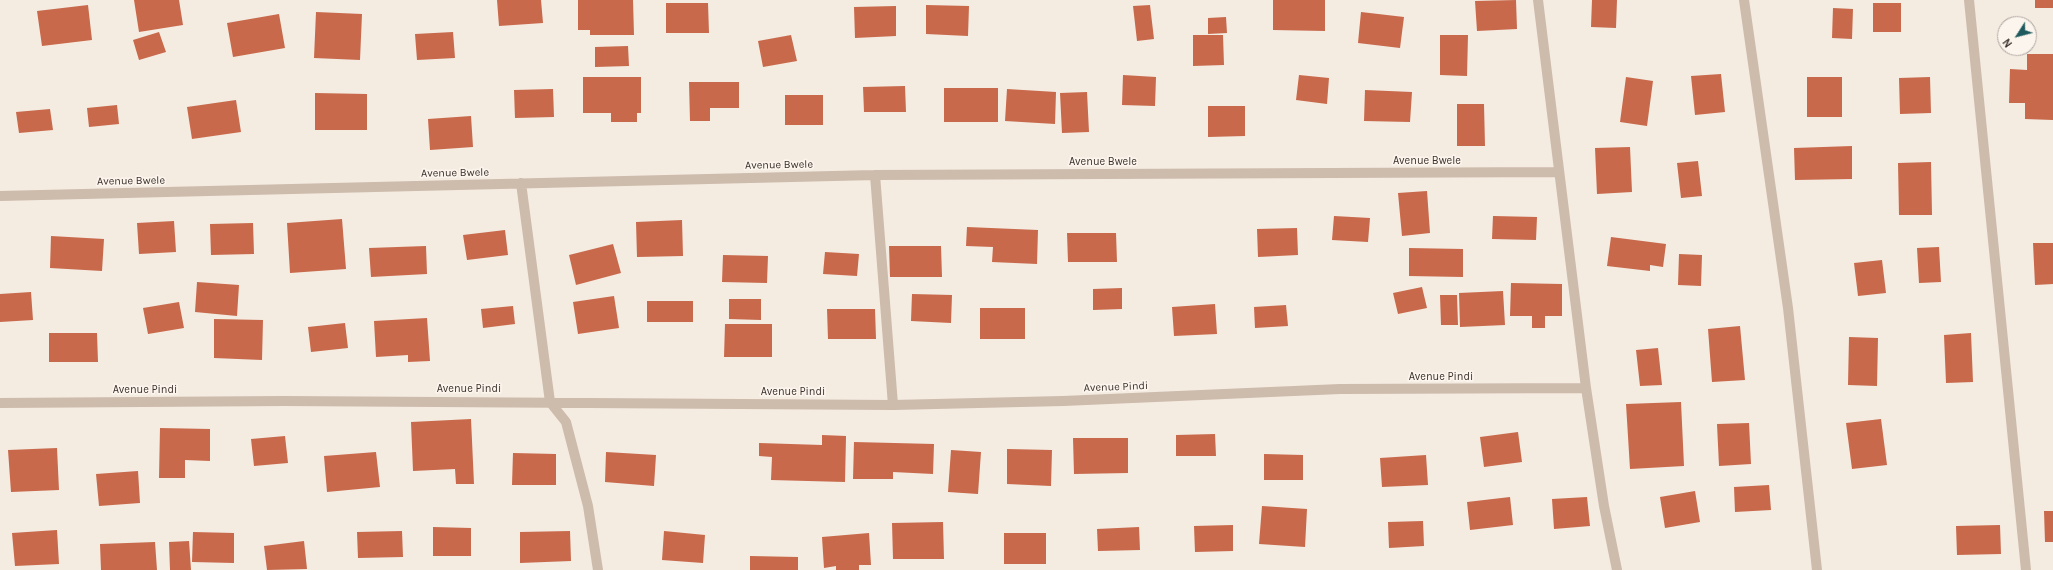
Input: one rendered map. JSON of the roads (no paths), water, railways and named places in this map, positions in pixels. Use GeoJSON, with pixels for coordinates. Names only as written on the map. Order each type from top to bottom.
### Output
{"type":"FeatureCollection","features":[{"type":"Feature","properties":{"kind":"street"},"geometry":{"type":"LineString","coordinates":[[1538,0],[1586,388],[1604,506],[1617,570]]}},
{"type":"Feature","properties":{"kind":"street"},"geometry":{"type":"LineString","coordinates":[[1744,0],[1788,308],[1817,570]]}},
{"type":"Feature","properties":{"kind":"street"},"geometry":{"type":"LineString","coordinates":[[1969,0],[2026,570]]}},
{"type":"Feature","properties":{"kind":"street","name":"Avenue Bwele"},"geometry":{"type":"LineString","coordinates":[[0,196],[875,175],[1559,172]]}},
{"type":"Feature","properties":{"kind":"street"},"geometry":{"type":"LineString","coordinates":[[875,175],[893,405]]}},
{"type":"Feature","properties":{"kind":"street"},"geometry":{"type":"LineString","coordinates":[[521,183],[550,402],[566,422],[588,506],[598,570]]}},
{"type":"Feature","properties":{"kind":"street","name":"Avenue Pindi"},"geometry":{"type":"LineString","coordinates":[[0,403],[284,401],[893,405],[1063,401],[1340,389],[1586,388]]}}]}
